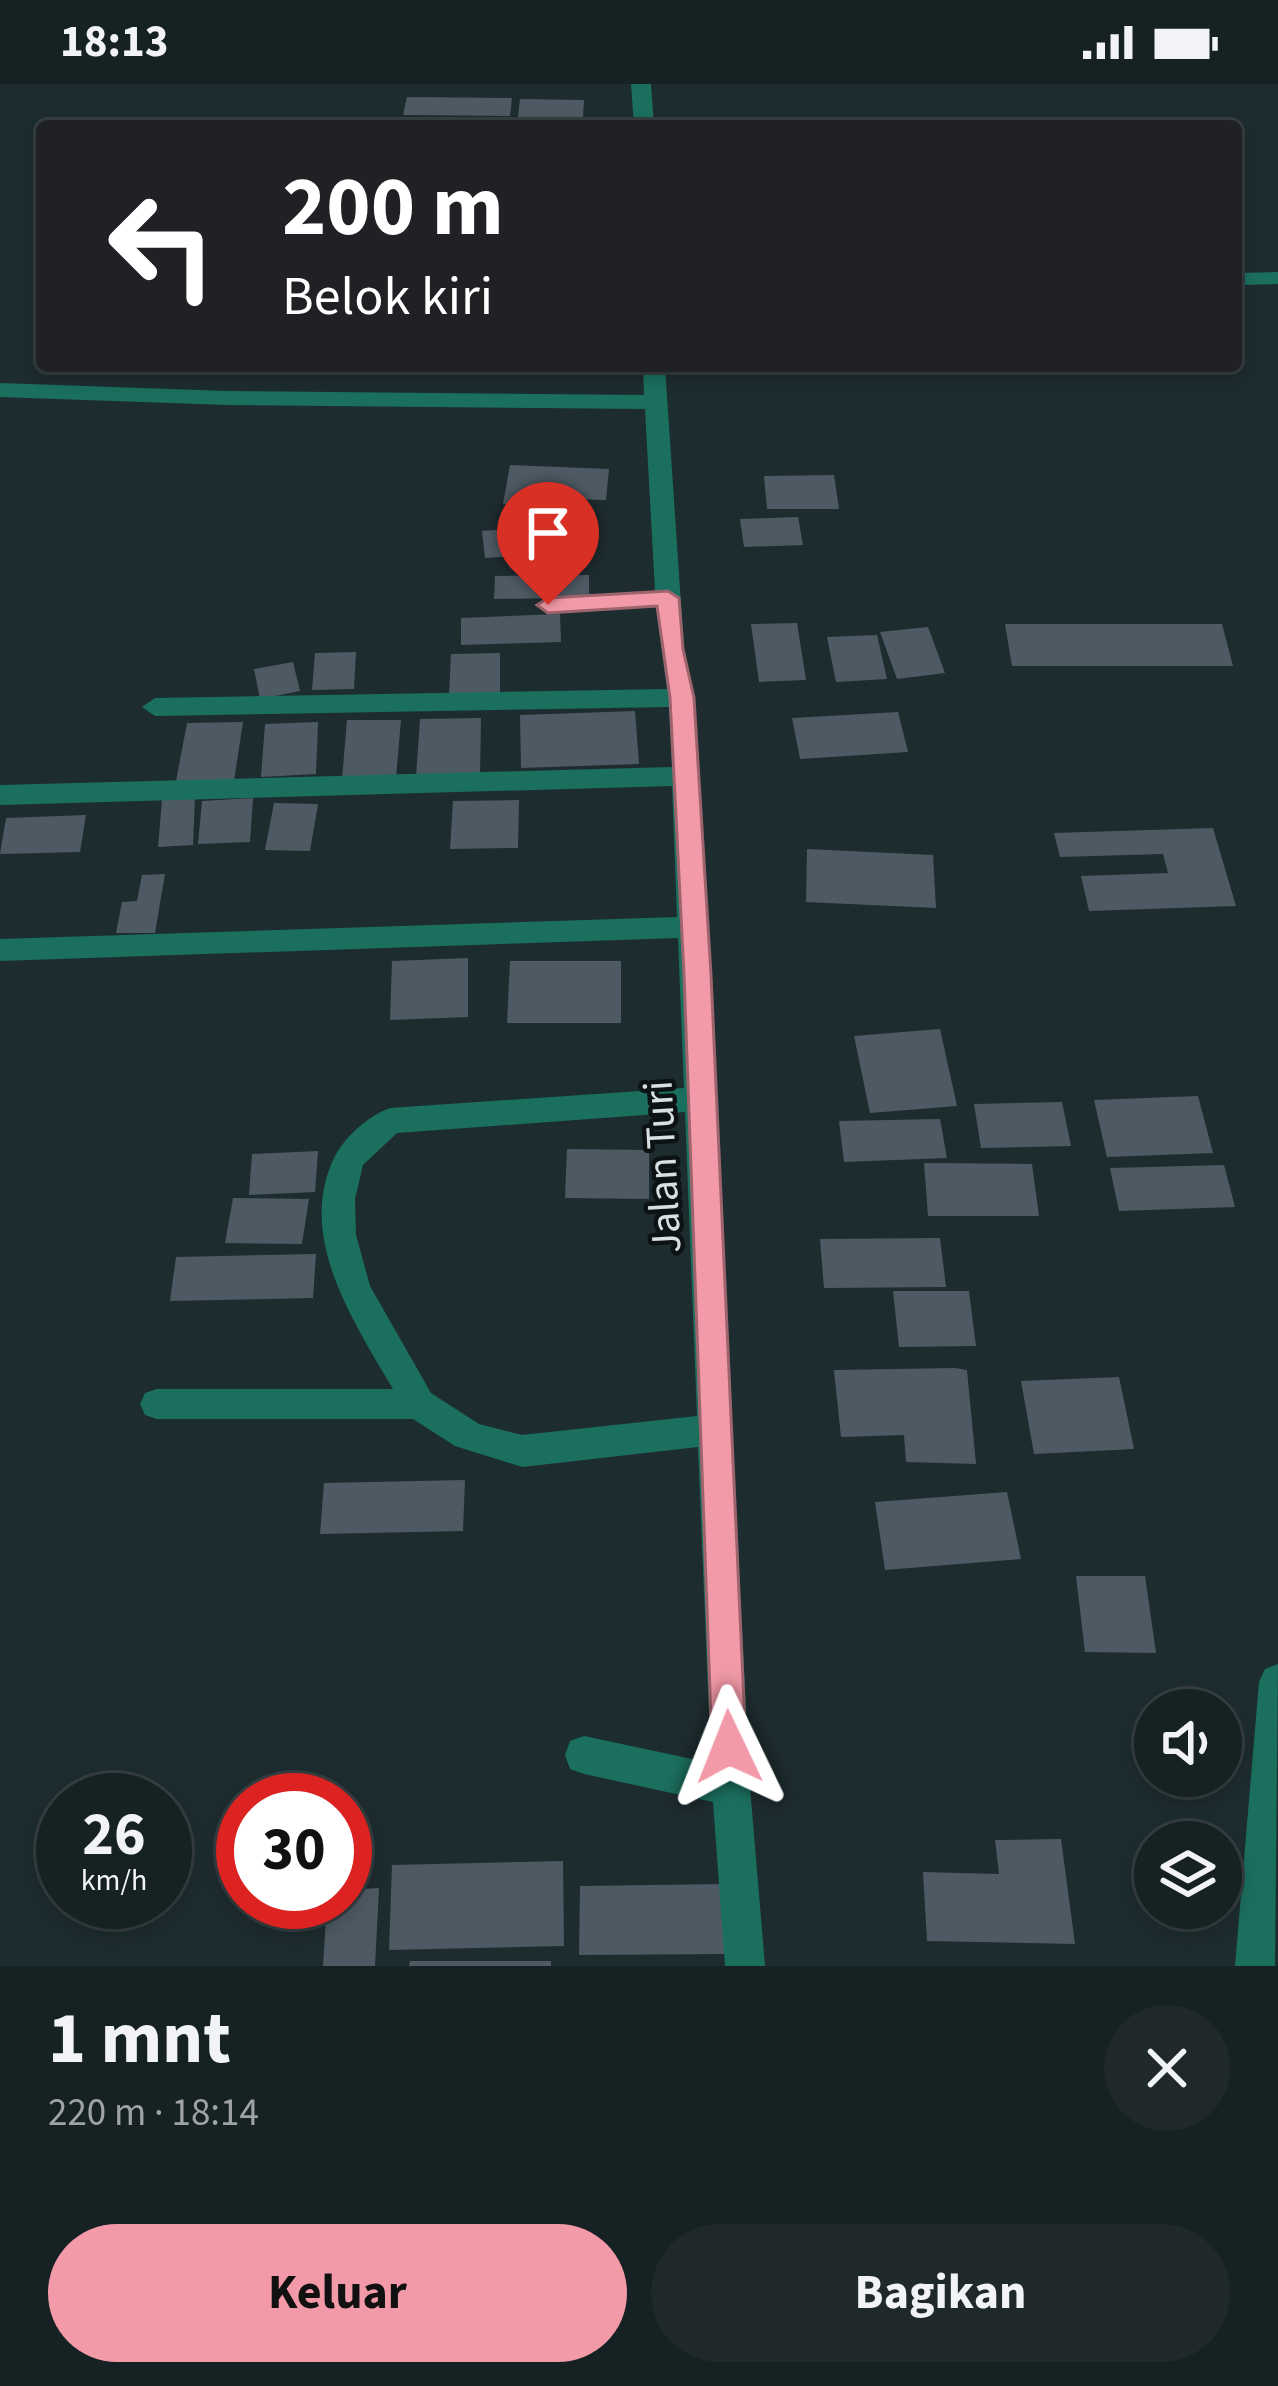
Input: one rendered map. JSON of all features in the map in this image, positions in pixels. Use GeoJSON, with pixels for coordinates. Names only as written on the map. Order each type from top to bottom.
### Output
{"type":"FeatureCollection","features":[{"type":"Feature","properties":{"kind":"street"},"geometry":{"type":"LineString","coordinates":[[1242,279],[1278,278]]}},
{"type":"Feature","properties":{"kind":"street","name":"Jalan Turi"},"geometry":{"type":"LineString","coordinates":[[654,372],[671,649],[682,698],[718,1429],[730,1787],[745,1966]]}},
{"type":"Feature","properties":{"kind":"street"},"geometry":{"type":"LineString","coordinates":[[0,390],[227,398],[656,402]]}},
{"type":"Feature","properties":{"kind":"street"},"geometry":{"type":"LineString","coordinates":[[548,605],[668,598]]}},
{"type":"Feature","properties":{"kind":"street"},"geometry":{"type":"LineString","coordinates":[[155,706],[682,698]]}},
{"type":"Feature","properties":{"kind":"street"},"geometry":{"type":"LineString","coordinates":[[0,795],[686,776]]}},
{"type":"Feature","properties":{"kind":"street"},"geometry":{"type":"LineString","coordinates":[[0,950],[692,926]]}},
{"type":"Feature","properties":{"kind":"street"},"geometry":{"type":"LineString","coordinates":[[700,1099],[390,1121],[352,1153],[340,1184],[341,1260],[357,1299],[392,1352],[418,1404],[449,1429],[522,1451],[718,1429]]}},
{"type":"Feature","properties":{"kind":"street"},"geometry":{"type":"LineString","coordinates":[[158,1404],[418,1404]]}},
{"type":"Feature","properties":{"kind":"street"},"geometry":{"type":"LineString","coordinates":[[1255,1966],[1278,1682]]}},
{"type":"Feature","properties":{"kind":"street"},"geometry":{"type":"LineString","coordinates":[[584,1755],[730,1787]]}},
{"type":"Feature","properties":{"kind":"building"},"geometry":{"type":"Polygon","coordinates":[[[407,97],[512,98],[510,116],[403,115],[407,97]]]}},
{"type":"Feature","properties":{"kind":"building"},"geometry":{"type":"Polygon","coordinates":[[[520,99],[584,100],[583,118],[518,117],[520,99]]]}},
{"type":"Feature","properties":{"kind":"building"},"geometry":{"type":"Polygon","coordinates":[[[510,465],[609,469],[606,500],[559,499],[558,506],[503,504],[510,465]]]}},
{"type":"Feature","properties":{"kind":"building"},"geometry":{"type":"Polygon","coordinates":[[[834,475],[839,509],[767,509],[764,476],[834,475]]]}},
{"type":"Feature","properties":{"kind":"building"},"geometry":{"type":"Polygon","coordinates":[[[798,517],[803,545],[744,547],[740,519],[798,517]]]}},
{"type":"Feature","properties":{"kind":"building"},"geometry":{"type":"Polygon","coordinates":[[[558,525],[562,553],[485,558],[482,531],[558,525]]]}},
{"type":"Feature","properties":{"kind":"building"},"geometry":{"type":"Polygon","coordinates":[[[589,575],[589,598],[494,599],[495,576],[589,575]]]}},
{"type":"Feature","properties":{"kind":"building"},"geometry":{"type":"Polygon","coordinates":[[[560,614],[561,642],[461,645],[461,618],[560,614]]]}},
{"type":"Feature","properties":{"kind":"building"},"geometry":{"type":"Polygon","coordinates":[[[797,623],[806,680],[759,682],[751,624],[797,623]]]}},
{"type":"Feature","properties":{"kind":"building"},"geometry":{"type":"Polygon","coordinates":[[[1005,624],[1222,624],[1233,666],[1012,666],[1005,624]]]}},
{"type":"Feature","properties":{"kind":"building"},"geometry":{"type":"Polygon","coordinates":[[[928,627],[945,673],[897,679],[880,632],[928,627]]]}},
{"type":"Feature","properties":{"kind":"building"},"geometry":{"type":"Polygon","coordinates":[[[877,635],[887,679],[836,682],[827,637],[877,635]]]}},
{"type":"Feature","properties":{"kind":"building"},"geometry":{"type":"Polygon","coordinates":[[[356,652],[354,689],[312,690],[315,653],[356,652]]]}},
{"type":"Feature","properties":{"kind":"building"},"geometry":{"type":"Polygon","coordinates":[[[500,653],[500,695],[449,696],[451,654],[500,653]]]}},
{"type":"Feature","properties":{"kind":"building"},"geometry":{"type":"Polygon","coordinates":[[[293,662],[300,691],[260,699],[254,669],[293,662]]]}},
{"type":"Feature","properties":{"kind":"building"},"geometry":{"type":"Polygon","coordinates":[[[635,711],[639,764],[521,768],[520,715],[635,711]]]}},
{"type":"Feature","properties":{"kind":"building"},"geometry":{"type":"Polygon","coordinates":[[[898,712],[908,752],[800,759],[792,718],[898,712]]]}},
{"type":"Feature","properties":{"kind":"building"},"geometry":{"type":"Polygon","coordinates":[[[481,718],[480,775],[416,777],[420,719],[481,718]]]}},
{"type":"Feature","properties":{"kind":"building"},"geometry":{"type":"Polygon","coordinates":[[[347,720],[401,720],[396,778],[342,779],[347,720]]]}},
{"type":"Feature","properties":{"kind":"building"},"geometry":{"type":"Polygon","coordinates":[[[243,722],[234,781],[176,781],[187,723],[243,722]]]}},
{"type":"Feature","properties":{"kind":"building"},"geometry":{"type":"Polygon","coordinates":[[[318,722],[316,774],[261,777],[265,724],[318,722]]]}},
{"type":"Feature","properties":{"kind":"building"},"geometry":{"type":"Polygon","coordinates":[[[195,797],[193,845],[158,847],[162,800],[195,797]]]}},
{"type":"Feature","properties":{"kind":"building"},"geometry":{"type":"Polygon","coordinates":[[[253,798],[250,842],[198,844],[202,801],[253,798]]]}},
{"type":"Feature","properties":{"kind":"building"},"geometry":{"type":"Polygon","coordinates":[[[519,800],[518,848],[450,849],[453,801],[519,800]]]}},
{"type":"Feature","properties":{"kind":"building"},"geometry":{"type":"Polygon","coordinates":[[[274,803],[318,804],[310,851],[265,850],[274,803]]]}},
{"type":"Feature","properties":{"kind":"building"},"geometry":{"type":"Polygon","coordinates":[[[86,815],[80,852],[0,854],[6,818],[86,815]]]}},
{"type":"Feature","properties":{"kind":"building"},"geometry":{"type":"Polygon","coordinates":[[[1213,828],[1236,906],[1089,911],[1081,876],[1168,873],[1163,854],[1060,857],[1054,833],[1213,828]]]}},
{"type":"Feature","properties":{"kind":"building"},"geometry":{"type":"Polygon","coordinates":[[[807,849],[933,855],[936,908],[806,902],[807,849]]]}},
{"type":"Feature","properties":{"kind":"building"},"geometry":{"type":"Polygon","coordinates":[[[165,874],[155,933],[116,933],[122,902],[137,901],[142,875],[165,874]]]}},
{"type":"Feature","properties":{"kind":"building"},"geometry":{"type":"Polygon","coordinates":[[[468,958],[468,1017],[390,1020],[392,961],[468,958]]]}},
{"type":"Feature","properties":{"kind":"building"},"geometry":{"type":"Polygon","coordinates":[[[510,961],[621,961],[621,1023],[507,1023],[510,961]]]}},
{"type":"Feature","properties":{"kind":"building"},"geometry":{"type":"Polygon","coordinates":[[[940,1029],[957,1106],[870,1113],[854,1036],[940,1029]]]}},
{"type":"Feature","properties":{"kind":"building"},"geometry":{"type":"Polygon","coordinates":[[[1198,1096],[1213,1153],[1107,1157],[1094,1100],[1198,1096]]]}},
{"type":"Feature","properties":{"kind":"building"},"geometry":{"type":"Polygon","coordinates":[[[1062,1102],[1071,1146],[981,1148],[974,1104],[1062,1102]]]}},
{"type":"Feature","properties":{"kind":"building"},"geometry":{"type":"Polygon","coordinates":[[[940,1119],[947,1158],[844,1162],[839,1121],[940,1119]]]}},
{"type":"Feature","properties":{"kind":"building"},"geometry":{"type":"Polygon","coordinates":[[[567,1149],[649,1150],[649,1199],[565,1198],[567,1149]]]}},
{"type":"Feature","properties":{"kind":"building"},"geometry":{"type":"Polygon","coordinates":[[[318,1151],[315,1192],[249,1195],[252,1154],[318,1151]]]}},
{"type":"Feature","properties":{"kind":"building"},"geometry":{"type":"Polygon","coordinates":[[[924,1163],[1032,1164],[1039,1216],[928,1216],[924,1163]]]}},
{"type":"Feature","properties":{"kind":"building"},"geometry":{"type":"Polygon","coordinates":[[[1224,1165],[1235,1207],[1119,1211],[1110,1168],[1224,1165]]]}},
{"type":"Feature","properties":{"kind":"building"},"geometry":{"type":"Polygon","coordinates":[[[233,1198],[309,1199],[302,1244],[225,1243],[233,1198]]]}},
{"type":"Feature","properties":{"kind":"building"},"geometry":{"type":"Polygon","coordinates":[[[940,1238],[946,1287],[824,1288],[820,1239],[940,1238]]]}},
{"type":"Feature","properties":{"kind":"building"},"geometry":{"type":"Polygon","coordinates":[[[316,1254],[313,1298],[170,1301],[176,1257],[316,1254]]]}},
{"type":"Feature","properties":{"kind":"building"},"geometry":{"type":"Polygon","coordinates":[[[893,1291],[969,1291],[976,1346],[899,1347],[893,1291]]]}},
{"type":"Feature","properties":{"kind":"building"},"geometry":{"type":"Polygon","coordinates":[[[834,1370],[967,1370],[976,1464],[906,1462],[904,1435],[841,1437],[834,1370]]]}},
{"type":"Feature","properties":{"kind":"building"},"geometry":{"type":"Polygon","coordinates":[[[1119,1377],[1134,1449],[1034,1454],[1021,1381],[1119,1377]]]}},
{"type":"Feature","properties":{"kind":"building"},"geometry":{"type":"Polygon","coordinates":[[[465,1480],[463,1531],[320,1534],[324,1483],[465,1480]]]}},
{"type":"Feature","properties":{"kind":"building"},"geometry":{"type":"Polygon","coordinates":[[[1007,1492],[1021,1559],[885,1570],[875,1502],[1007,1492]]]}},
{"type":"Feature","properties":{"kind":"building"},"geometry":{"type":"Polygon","coordinates":[[[1076,1576],[1145,1576],[1156,1653],[1085,1652],[1076,1576]]]}},
{"type":"Feature","properties":{"kind":"building"},"geometry":{"type":"Polygon","coordinates":[[[1061,1839],[1075,1944],[927,1941],[923,1872],[999,1874],[995,1840],[1061,1839]]]}},
{"type":"Feature","properties":{"kind":"building"},"geometry":{"type":"Polygon","coordinates":[[[563,1861],[564,1946],[389,1950],[392,1865],[563,1861]]]}},
{"type":"Feature","properties":{"kind":"building"},"geometry":{"type":"Polygon","coordinates":[[[726,1884],[729,1954],[579,1955],[580,1886],[726,1884]]]}},
{"type":"Feature","properties":{"kind":"building"},"geometry":{"type":"Polygon","coordinates":[[[372,1888],[379,1888],[375,1966],[323,1966],[325,1929],[372,1929],[372,1888]]]}},
{"type":"Feature","properties":{"kind":"building"},"geometry":{"type":"Polygon","coordinates":[[[410,1961],[551,1961],[551,1966],[409,1966],[410,1961]]]}},
{"type":"Feature","properties":{"kind":"route"},"geometry":{"type":"LineString","coordinates":[[548,605],[668,598],[671,649],[682,698],[697,975],[729,1747]]}}]}
